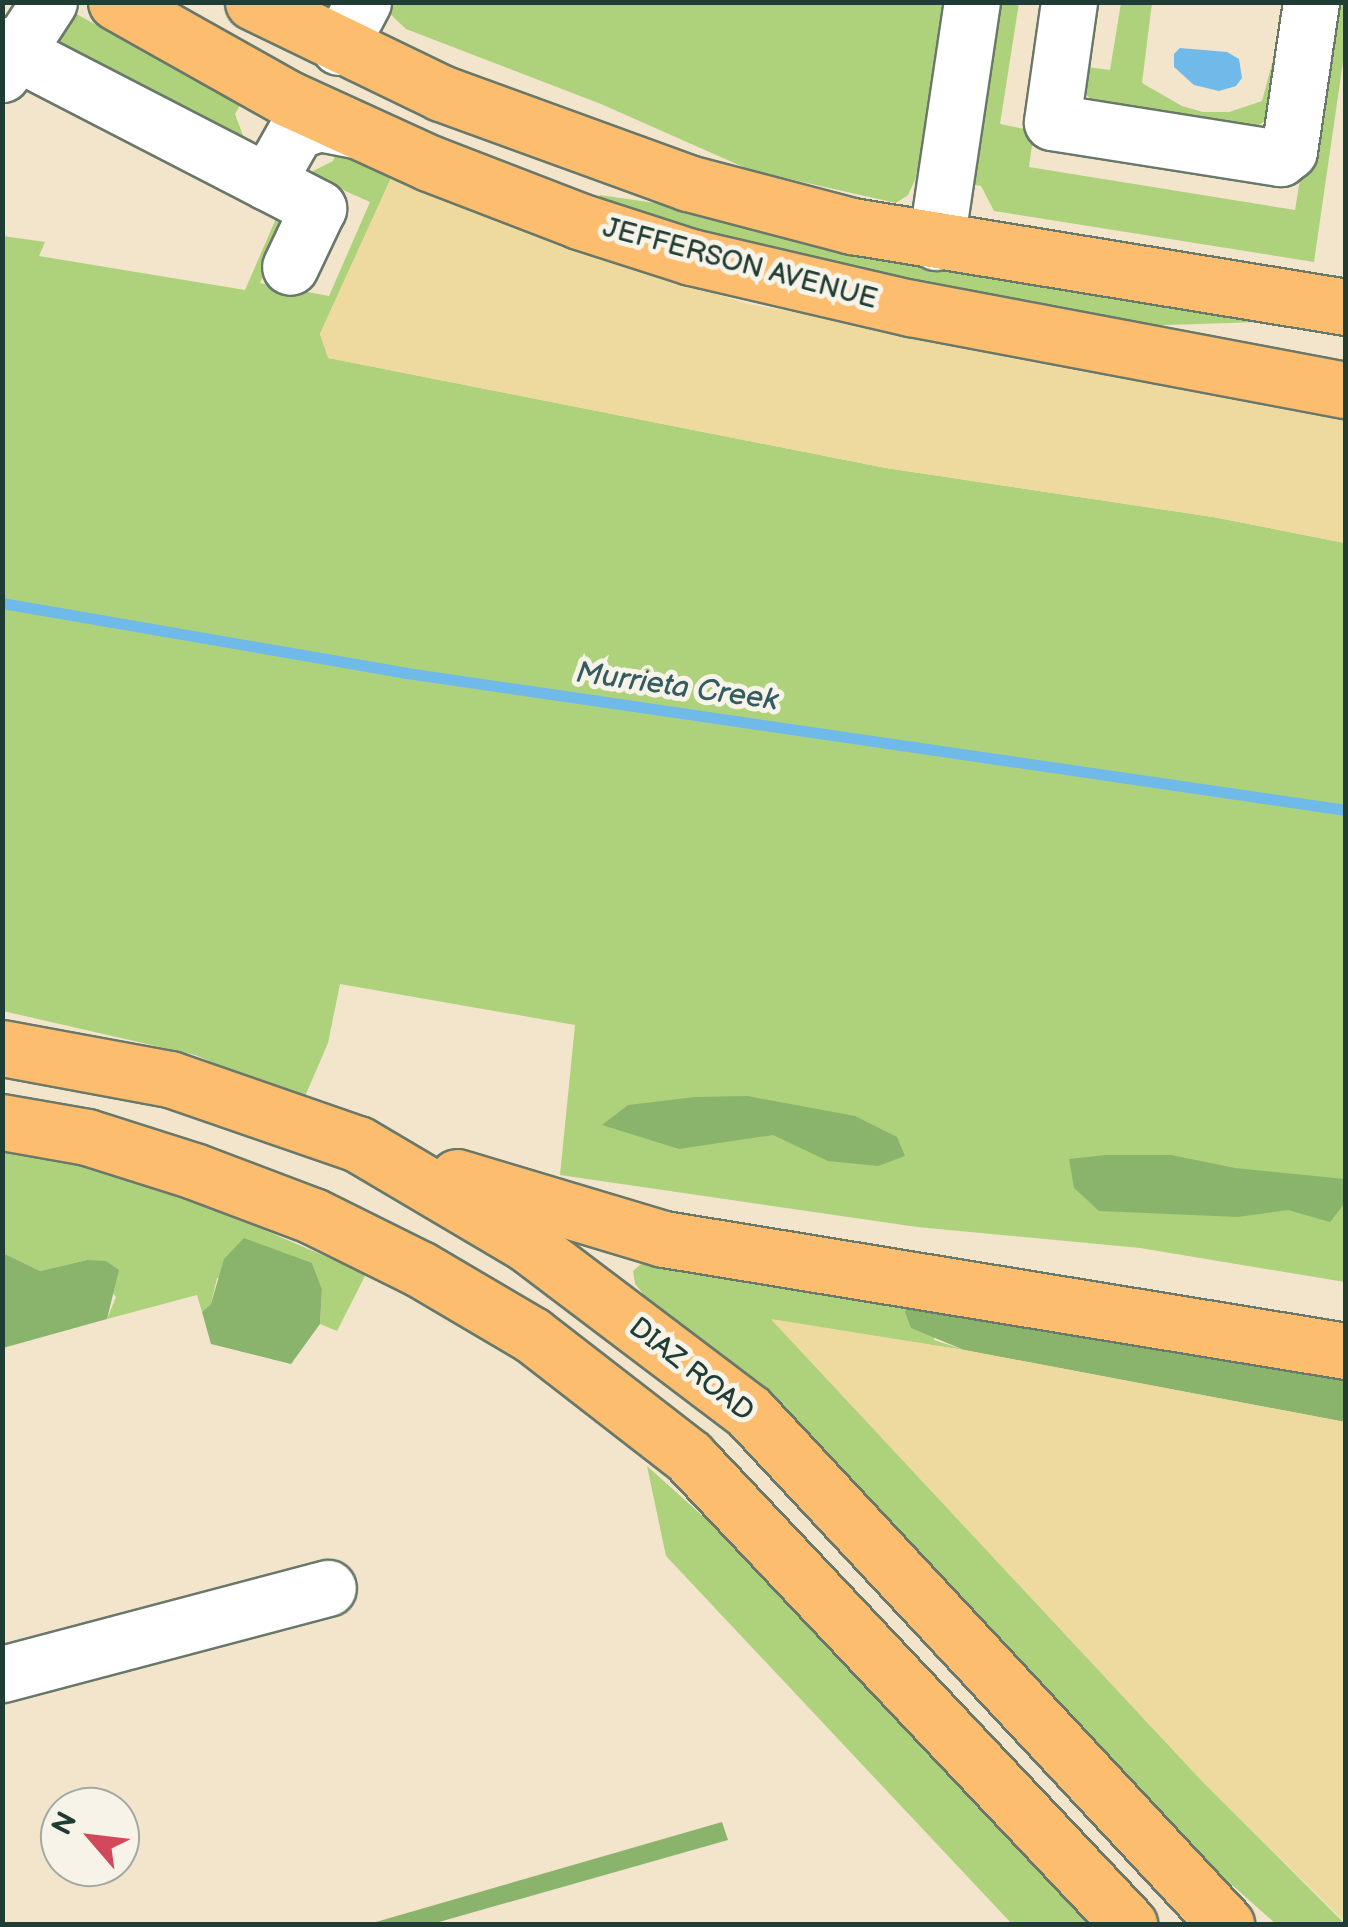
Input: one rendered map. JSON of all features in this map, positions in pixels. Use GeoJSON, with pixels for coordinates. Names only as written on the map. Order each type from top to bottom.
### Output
{"type":"FeatureCollection","features":[{"type":"Feature","properties":{"kind":"main road","name":"JEFFERSON AVENUE"},"geometry":{"type":"LineString","coordinates":[[116,2],[289,100],[356,130],[579,221],[690,257],[912,308],[1346,390]]}},
{"type":"Feature","properties":{"kind":"main road"},"geometry":{"type":"LineString","coordinates":[[181,2],[293,62],[328,56],[310,14]]}},
{"type":"Feature","properties":{"kind":"main road"},"geometry":{"type":"LineString","coordinates":[[310,14],[526,128],[688,184],[820,218],[936,242],[1346,307]]}},
{"type":"Feature","properties":{"kind":"main road"},"geometry":{"type":"LineString","coordinates":[[289,100],[298,89],[317,84],[360,86],[505,149],[590,176],[653,186],[688,184]]}},
{"type":"Feature","properties":{"kind":"main road","name":"DIAZ ROAD"},"geometry":{"type":"LineString","coordinates":[[2,1048],[170,1079],[358,1144],[527,1244],[749,1412],[1226,1924]]}},
{"type":"Feature","properties":{"kind":"main road"},"geometry":{"type":"LineString","coordinates":[[2,1122],[87,1137],[194,1170],[312,1216],[420,1269],[532,1335],[689,1457],[1129,1924]]}},
{"type":"Feature","properties":{"kind":"main road"},"geometry":{"type":"LineString","coordinates":[[358,1144],[548,1207],[664,1239],[1346,1352]]}},
{"type":"Feature","properties":{"kind":"lane"},"geometry":{"type":"LineString","coordinates":[[49,2],[7,57],[318,208],[290,267]]}},
{"type":"Feature","properties":{"kind":"lane"},"geometry":{"type":"LineString","coordinates":[[936,242],[972,2]]}},
{"type":"Feature","properties":{"kind":"lane"},"geometry":{"type":"LineString","coordinates":[[1069,2],[1052,122],[1280,158],[1288,151],[1310,2]]}},
{"type":"Feature","properties":{"kind":"lane"},"geometry":{"type":"LineString","coordinates":[[259,177],[289,100]]}},
{"type":"Feature","properties":{"kind":"lane"},"geometry":{"type":"LineString","coordinates":[[259,177],[296,131],[319,123],[356,130]]}},
{"type":"Feature","properties":{"kind":"lane"},"geometry":{"type":"LineString","coordinates":[[2,1674],[328,1588]]}},
{"type":"Feature","properties":{"kind":"green space"},"geometry":{"type":"Polygon","coordinates":[[[387,3],[954,3],[915,180],[908,195],[896,203],[750,170],[601,104],[406,29],[390,14],[387,3]]]}},
{"type":"Feature","properties":{"kind":"green space"},"geometry":{"type":"Polygon","coordinates":[[[996,3],[1019,3],[1000,124],[1034,131],[1029,167],[1295,210],[1329,3],[1345,3],[1345,48],[1314,262],[994,211],[981,186],[969,184],[996,3]]]}},
{"type":"Feature","properties":{"kind":"green space"},"geometry":{"type":"Polygon","coordinates":[[[1121,3],[1152,3],[1142,83],[1182,106],[1203,112],[1229,112],[1262,101],[1280,34],[1270,118],[1249,131],[1094,102],[1082,91],[1079,66],[1110,70],[1121,3]]]}},
{"type":"Feature","properties":{"kind":"green space"},"geometry":{"type":"Polygon","coordinates":[[[73,12],[240,105],[235,114],[244,138],[251,141],[246,145],[49,44],[73,12]]]}},
{"type":"Feature","properties":{"kind":"green space"},"geometry":{"type":"Polygon","coordinates":[[[337,151],[392,176],[320,334],[329,358],[886,468],[1213,517],[1345,543],[1345,1282],[1140,1248],[917,1227],[560,1175],[575,1025],[340,984],[328,1043],[303,1101],[195,1055],[3,1011],[3,236],[45,242],[39,256],[245,290],[281,207],[291,217],[260,283],[329,296],[370,202],[307,174],[333,161],[337,151]]]}},
{"type":"Feature","properties":{"kind":"green space"},"geometry":{"type":"Polygon","coordinates":[[[600,195],[710,211],[1259,317],[1260,322],[1136,326],[757,250],[598,199],[600,195]]]}},
{"type":"Feature","properties":{"kind":"green space"},"geometry":{"type":"Polygon","coordinates":[[[747,1096],[855,1116],[897,1137],[905,1156],[878,1166],[828,1161],[773,1135],[679,1149],[602,1125],[628,1105],[747,1096]]]}},
{"type":"Feature","properties":{"kind":"green space"},"geometry":{"type":"Polygon","coordinates":[[[2,1150],[57,1158],[202,1203],[366,1274],[337,1331],[320,1324],[322,1289],[312,1263],[217,1278],[211,1304],[202,1312],[197,1295],[107,1319],[116,1297],[87,1260],[40,1271],[3,1253],[2,1150]]]}},
{"type":"Feature","properties":{"kind":"green space"},"geometry":{"type":"Polygon","coordinates":[[[1171,1155],[1235,1168],[1345,1179],[1345,1203],[1330,1222],[1288,1210],[1238,1217],[1099,1211],[1074,1188],[1069,1159],[1171,1155]]]}},
{"type":"Feature","properties":{"kind":"green space"},"geometry":{"type":"Polygon","coordinates":[[[244,1238],[312,1263],[322,1289],[320,1324],[291,1364],[211,1344],[202,1312],[211,1304],[224,1259],[244,1238]]]}},
{"type":"Feature","properties":{"kind":"green space"},"geometry":{"type":"Polygon","coordinates":[[[3,1253],[40,1271],[87,1260],[106,1261],[119,1270],[107,1319],[3,1348],[3,1253]]]}},
{"type":"Feature","properties":{"kind":"green space"},"geometry":{"type":"Polygon","coordinates":[[[648,1258],[937,1299],[934,1340],[964,1350],[772,1320],[1202,1781],[1345,1924],[1276,1924],[1214,1869],[1046,1694],[810,1434],[706,1343],[649,1301],[635,1284],[633,1271],[648,1258]]]}},
{"type":"Feature","properties":{"kind":"green space"},"geometry":{"type":"Polygon","coordinates":[[[909,1300],[1345,1369],[1345,1422],[964,1350],[911,1328],[905,1312],[909,1300]]]}},
{"type":"Feature","properties":{"kind":"green space"},"geometry":{"type":"Polygon","coordinates":[[[647,1466],[735,1545],[1089,1924],[1012,1924],[666,1556],[647,1466]]]}},
{"type":"Feature","properties":{"kind":"green space"},"geometry":{"type":"Polygon","coordinates":[[[722,1822],[728,1840],[432,1924],[369,1924],[722,1822]]]}},
{"type":"Feature","properties":{"kind":"sand"},"geometry":{"type":"Polygon","coordinates":[[[392,176],[556,243],[748,304],[1345,412],[1345,543],[1213,517],[886,468],[328,358],[320,334],[392,176]]]}},
{"type":"Feature","properties":{"kind":"sand"},"geometry":{"type":"Polygon","coordinates":[[[771,1319],[964,1350],[1345,1422],[1345,1922],[1202,1781],[771,1319]]]}},
{"type":"Feature","properties":{"kind":"water"},"geometry":{"type":"Polygon","coordinates":[[[1180,48],[1227,52],[1239,59],[1242,78],[1236,86],[1219,91],[1194,85],[1174,67],[1174,54],[1180,48]]]}},
{"type":"Feature","properties":{"kind":"waterway","name":"Murrieta Creek"},"geometry":{"type":"LineString","coordinates":[[2,603],[400,672],[1346,810]]}}]}
